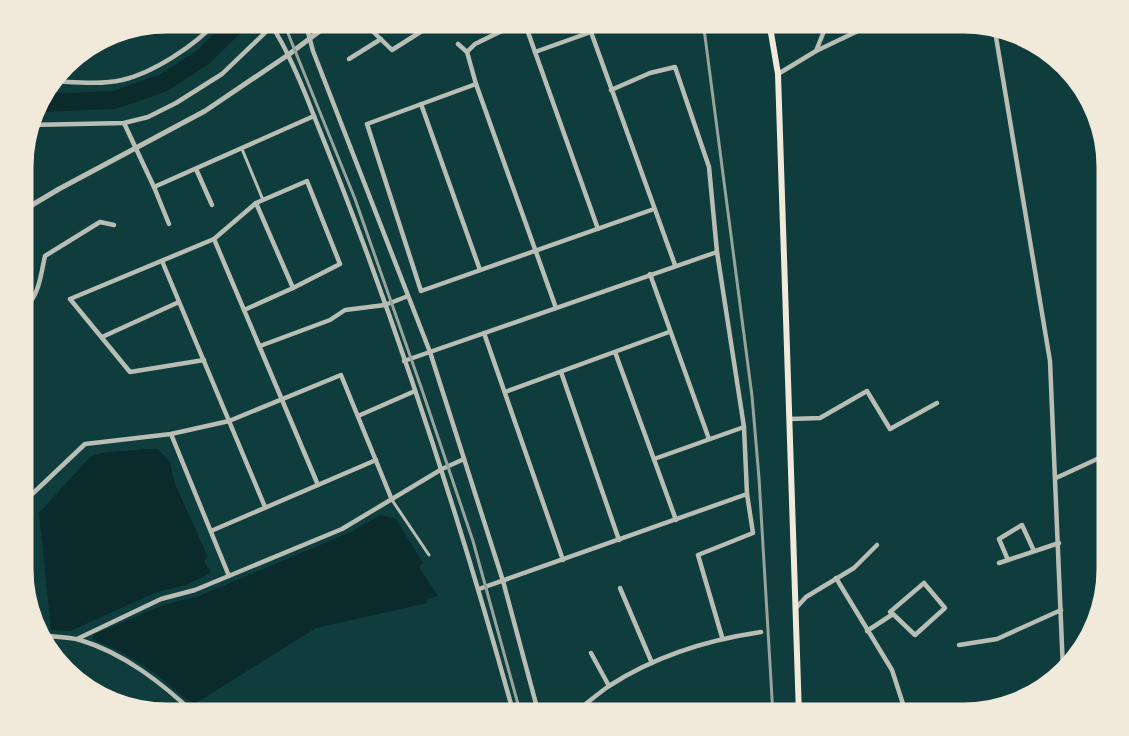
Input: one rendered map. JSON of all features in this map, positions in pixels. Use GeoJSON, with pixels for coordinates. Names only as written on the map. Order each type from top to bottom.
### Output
{"type":"FeatureCollection","features":[{"type":"Feature","properties":{"kind":"main road"},"geometry":{"type":"LineString","coordinates":[[771,32],[778,74],[799,704]]}},
{"type":"Feature","properties":{"kind":"street"},"geometry":{"type":"LineString","coordinates":[[62,81],[111,81],[143,73],[184,49],[204,32]]}},
{"type":"Feature","properties":{"kind":"street"},"geometry":{"type":"LineString","coordinates":[[38,125],[124,123],[148,117],[176,103],[222,74],[262,32]]}},
{"type":"Feature","properties":{"kind":"street"},"geometry":{"type":"LineString","coordinates":[[276,32],[314,116],[385,305],[442,469],[511,704]]}},
{"type":"Feature","properties":{"kind":"street"},"geometry":{"type":"LineString","coordinates":[[308,32],[430,352],[503,581],[536,704]]}},
{"type":"Feature","properties":{"kind":"street"},"geometry":{"type":"LineString","coordinates":[[32,205],[205,111],[318,32]]}},
{"type":"Feature","properties":{"kind":"street"},"geometry":{"type":"LineString","coordinates":[[374,32],[392,50],[420,32]]}},
{"type":"Feature","properties":{"kind":"street"},"geometry":{"type":"LineString","coordinates":[[467,52],[475,44],[500,32]]}},
{"type":"Feature","properties":{"kind":"street"},"geometry":{"type":"LineString","coordinates":[[527,32],[598,229]]}},
{"type":"Feature","properties":{"kind":"street"},"geometry":{"type":"LineString","coordinates":[[535,52],[591,32],[675,265]]}},
{"type":"Feature","properties":{"kind":"street"},"geometry":{"type":"LineString","coordinates":[[816,51],[824,32]]}},
{"type":"Feature","properties":{"kind":"street"},"geometry":{"type":"LineString","coordinates":[[778,74],[816,51],[856,32]]}},
{"type":"Feature","properties":{"kind":"street"},"geometry":{"type":"LineString","coordinates":[[996,36],[1050,361],[1063,660]]}},
{"type":"Feature","properties":{"kind":"street"},"geometry":{"type":"LineString","coordinates":[[349,59],[381,39]]}},
{"type":"Feature","properties":{"kind":"street"},"geometry":{"type":"LineString","coordinates":[[458,44],[467,52],[476,84],[556,308]]}},
{"type":"Feature","properties":{"kind":"street"},"geometry":{"type":"LineString","coordinates":[[611,90],[650,73],[675,67],[709,167],[717,252],[744,427],[747,494],[753,533],[698,555],[722,637]]}},
{"type":"Feature","properties":{"kind":"street"},"geometry":{"type":"LineString","coordinates":[[476,84],[367,124],[421,291],[654,209]]}},
{"type":"Feature","properties":{"kind":"street"},"geometry":{"type":"LineString","coordinates":[[421,104],[480,270]]}},
{"type":"Feature","properties":{"kind":"street"},"geometry":{"type":"LineString","coordinates":[[154,187],[314,116]]}},
{"type":"Feature","properties":{"kind":"street"},"geometry":{"type":"LineString","coordinates":[[124,123],[169,224]]}},
{"type":"Feature","properties":{"kind":"street"},"geometry":{"type":"LineString","coordinates":[[242,148],[262,200]]}},
{"type":"Feature","properties":{"kind":"street"},"geometry":{"type":"LineString","coordinates":[[196,169],[212,205]]}},
{"type":"Feature","properties":{"kind":"street"},"geometry":{"type":"LineString","coordinates":[[204,360],[130,372],[70,299],[214,239],[256,203],[308,181],[340,264],[244,310]]}},
{"type":"Feature","properties":{"kind":"street"},"geometry":{"type":"LineString","coordinates":[[256,203],[293,288]]}},
{"type":"Feature","properties":{"kind":"street"},"geometry":{"type":"LineString","coordinates":[[32,299],[39,284],[45,256],[100,222],[114,225]]}},
{"type":"Feature","properties":{"kind":"street"},"geometry":{"type":"LineString","coordinates":[[214,239],[318,485]]}},
{"type":"Feature","properties":{"kind":"street"},"geometry":{"type":"LineString","coordinates":[[404,361],[717,252]]}},
{"type":"Feature","properties":{"kind":"street"},"geometry":{"type":"LineString","coordinates":[[162,261],[265,507]]}},
{"type":"Feature","properties":{"kind":"street"},"geometry":{"type":"LineString","coordinates":[[650,274],[669,332],[710,439]]}},
{"type":"Feature","properties":{"kind":"street"},"geometry":{"type":"LineString","coordinates":[[260,346],[330,320],[345,310],[385,305],[408,296]]}},
{"type":"Feature","properties":{"kind":"street"},"geometry":{"type":"LineString","coordinates":[[102,337],[179,302]]}},
{"type":"Feature","properties":{"kind":"street"},"geometry":{"type":"LineString","coordinates":[[505,392],[669,332]]}},
{"type":"Feature","properties":{"kind":"street"},"geometry":{"type":"LineString","coordinates":[[484,333],[563,560]]}},
{"type":"Feature","properties":{"kind":"street"},"geometry":{"type":"LineString","coordinates":[[615,352],[676,520]]}},
{"type":"Feature","properties":{"kind":"street"},"geometry":{"type":"LineString","coordinates":[[561,372],[619,540]]}},
{"type":"Feature","properties":{"kind":"street"},"geometry":{"type":"LineString","coordinates":[[32,494],[85,444],[171,434],[229,421],[341,375],[392,500],[429,555]]}},
{"type":"Feature","properties":{"kind":"street"},"geometry":{"type":"LineString","coordinates":[[358,416],[415,391]]}},
{"type":"Feature","properties":{"kind":"street"},"geometry":{"type":"LineString","coordinates":[[790,419],[820,418],[867,391],[890,429],[937,403]]}},
{"type":"Feature","properties":{"kind":"street"},"geometry":{"type":"LineString","coordinates":[[654,459],[744,427]]}},
{"type":"Feature","properties":{"kind":"street"},"geometry":{"type":"LineString","coordinates":[[171,434],[229,576]]}},
{"type":"Feature","properties":{"kind":"street"},"geometry":{"type":"LineString","coordinates":[[77,639],[161,599],[195,590],[342,529],[442,469],[464,459]]}},
{"type":"Feature","properties":{"kind":"street"},"geometry":{"type":"LineString","coordinates":[[1056,478],[1097,459]]}},
{"type":"Feature","properties":{"kind":"street"},"geometry":{"type":"LineString","coordinates":[[211,531],[376,460]]}},
{"type":"Feature","properties":{"kind":"street"},"geometry":{"type":"LineString","coordinates":[[479,589],[747,494]]}},
{"type":"Feature","properties":{"kind":"street"},"geometry":{"type":"LineString","coordinates":[[1008,560],[999,538],[1022,525],[1034,551]]}},
{"type":"Feature","properties":{"kind":"street"},"geometry":{"type":"LineString","coordinates":[[999,563],[1059,543]]}},
{"type":"Feature","properties":{"kind":"street"},"geometry":{"type":"LineString","coordinates":[[796,608],[806,597],[854,568],[877,545]]}},
{"type":"Feature","properties":{"kind":"street"},"geometry":{"type":"LineString","coordinates":[[836,578],[892,670],[903,704]]}},
{"type":"Feature","properties":{"kind":"street"},"geometry":{"type":"LineString","coordinates":[[924,583],[945,608],[915,635],[894,614],[890,612],[924,583]]}},
{"type":"Feature","properties":{"kind":"street"},"geometry":{"type":"LineString","coordinates":[[620,588],[652,663]]}},
{"type":"Feature","properties":{"kind":"street"},"geometry":{"type":"LineString","coordinates":[[959,645],[997,639],[1061,610]]}},
{"type":"Feature","properties":{"kind":"street"},"geometry":{"type":"LineString","coordinates":[[867,631],[894,614]]}},
{"type":"Feature","properties":{"kind":"street"},"geometry":{"type":"LineString","coordinates":[[586,704],[609,686],[680,650],[722,637],[761,632]]}},
{"type":"Feature","properties":{"kind":"street"},"geometry":{"type":"LineString","coordinates":[[49,636],[77,639],[107,649],[166,687],[184,704]]}},
{"type":"Feature","properties":{"kind":"street"},"geometry":{"type":"LineString","coordinates":[[591,653],[609,686]]}},
{"type":"Feature","properties":{"kind":"water"},"geometry":{"type":"Polygon","coordinates":[[[158,449],[170,462],[175,484],[208,557],[204,561],[211,573],[186,585],[157,592],[70,631],[51,630],[39,513],[90,457],[101,453],[158,449]]]}},
{"type":"Feature","properties":{"kind":"water"},"geometry":{"type":"Polygon","coordinates":[[[380,515],[396,519],[423,563],[419,567],[438,596],[427,599],[427,603],[316,628],[195,704],[146,667],[107,645],[93,640],[93,635],[163,605],[199,596],[351,532],[380,515]]]}},
{"type":"Feature","properties":{"kind":"waterway"},"geometry":{"type":"LineString","coordinates":[[47,103],[114,100],[163,83],[202,58],[229,32]]}},
{"type":"Feature","properties":{"kind":"railway"},"geometry":{"type":"LineString","coordinates":[[287,32],[355,199],[421,387],[473,541],[518,704]]}},
{"type":"Feature","properties":{"kind":"railway"},"geometry":{"type":"LineString","coordinates":[[704,32],[752,396],[772,704]]}}]}
